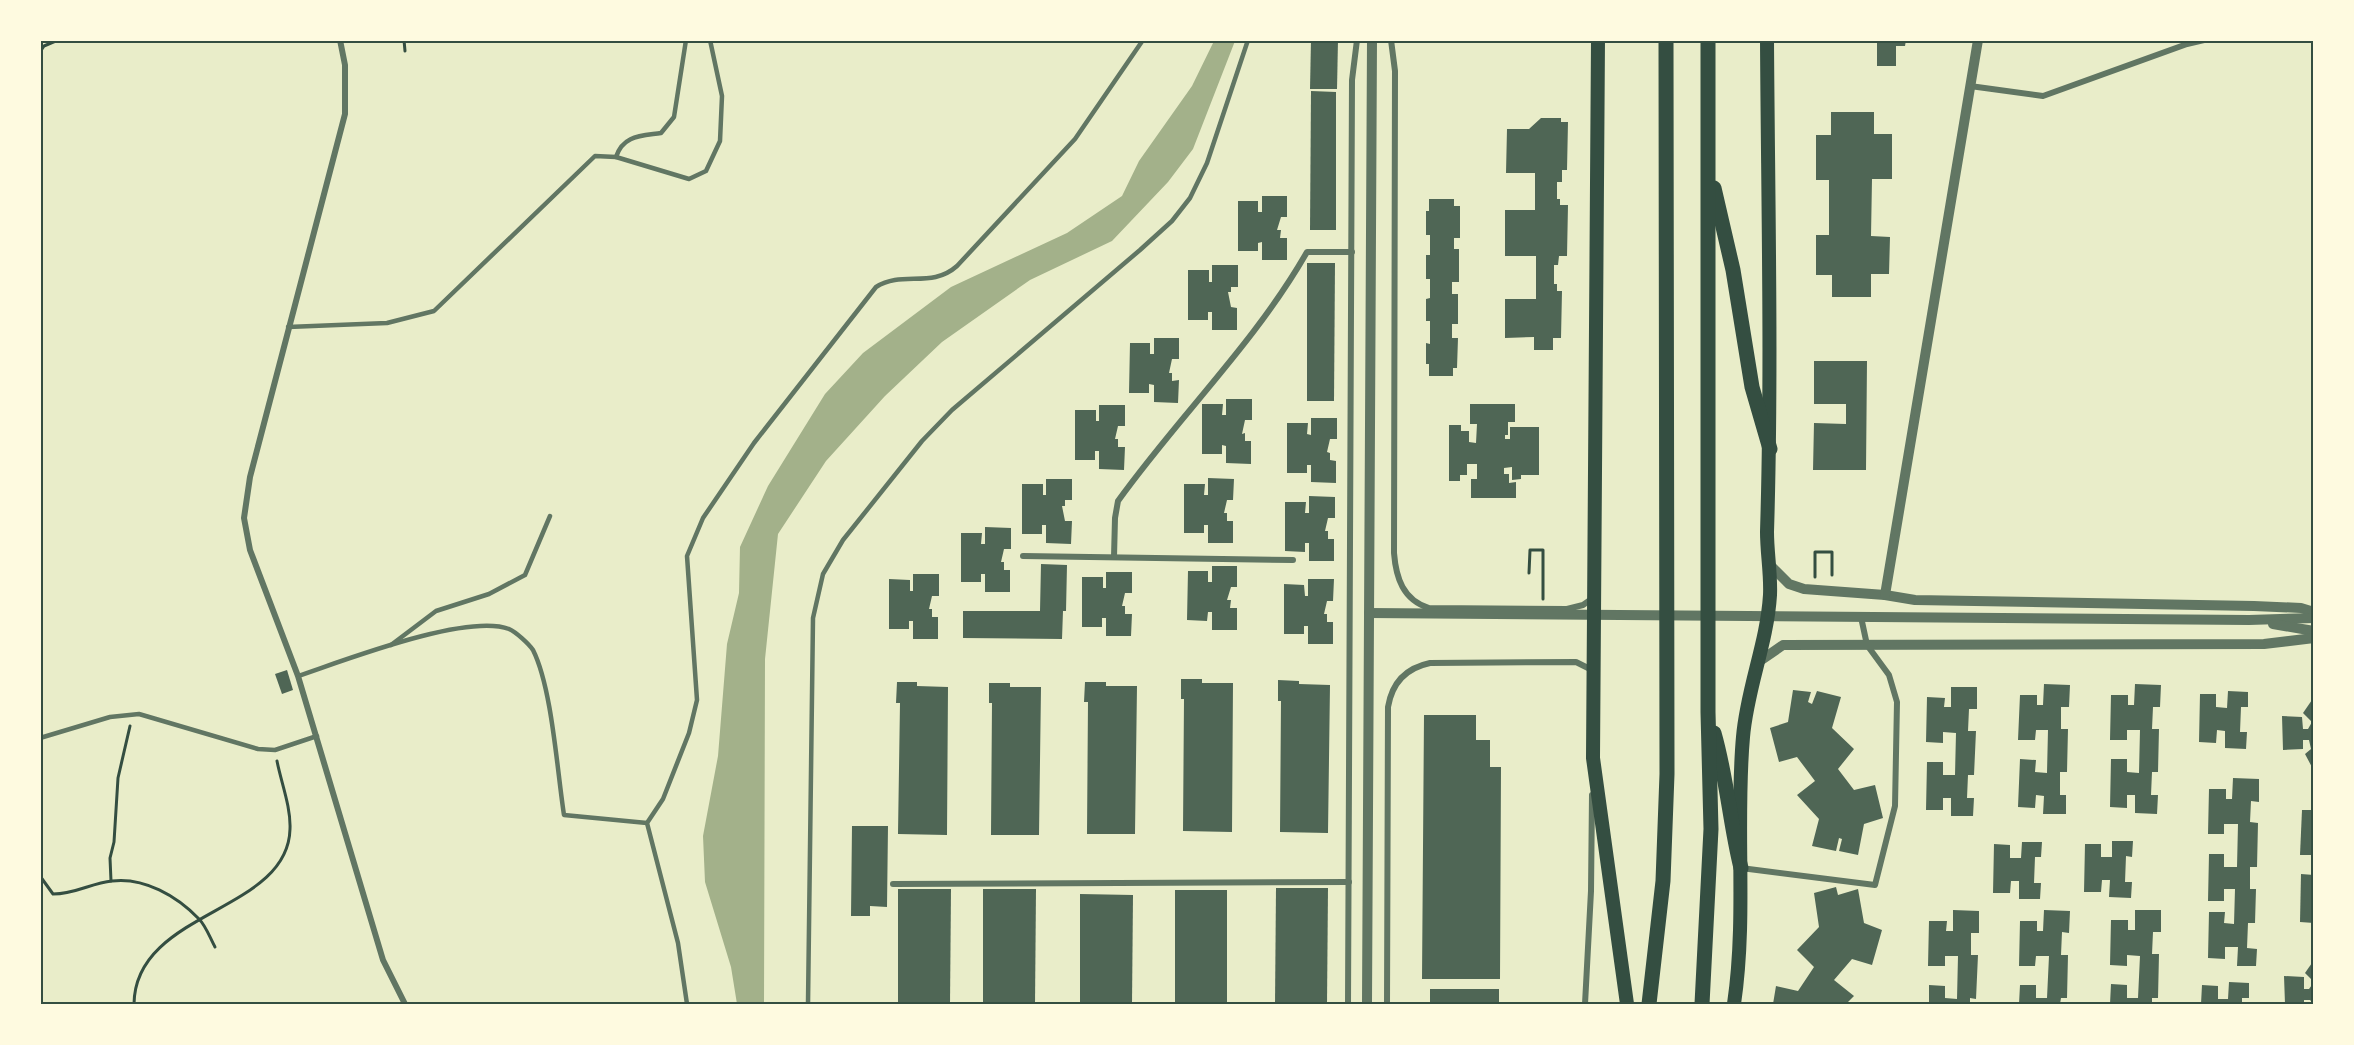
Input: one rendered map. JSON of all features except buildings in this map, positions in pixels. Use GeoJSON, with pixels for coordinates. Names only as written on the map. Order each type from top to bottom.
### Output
{"type":"FeatureCollection","features":[{"type":"Feature","properties":{"kind":"highway"},"geometry":{"type":"LineString","coordinates":[[1649,1005],[1663,881],[1667,774],[1666,40]]}},
{"type":"Feature","properties":{"kind":"highway"},"geometry":{"type":"LineString","coordinates":[[1702,1005],[1710,865],[1708,40]]}},
{"type":"Feature","properties":{"kind":"highway"},"geometry":{"type":"LineString","coordinates":[[1708,166],[1733,270],[1752,387],[1770,449]]}},
{"type":"Feature","properties":{"kind":"highway"},"geometry":{"type":"LineString","coordinates":[[1708,712],[1723,764],[1731,826],[1741,868]]}},
{"type":"Feature","properties":{"kind":"main road"},"geometry":{"type":"LineString","coordinates":[[1598,40],[1593,758],[1627,1005]]}},
{"type":"Feature","properties":{"kind":"main road"},"geometry":{"type":"LineString","coordinates":[[1734,1005],[1742,922],[1743,738],[1757,663],[1767,631],[1770,591],[1767,561],[1770,449],[1767,40]]}},
{"type":"Feature","properties":{"kind":"street"},"geometry":{"type":"LineString","coordinates":[[340,40],[345,64],[345,114],[250,477],[244,518],[250,550],[298,676],[317,736],[383,960],[405,1005]]}},
{"type":"Feature","properties":{"kind":"street"},"geometry":{"type":"LineString","coordinates":[[1348,1005],[1352,81],[1358,40]]}},
{"type":"Feature","properties":{"kind":"street"},"geometry":{"type":"LineString","coordinates":[[1367,1005],[1372,40]]}},
{"type":"Feature","properties":{"kind":"street"},"geometry":{"type":"LineString","coordinates":[[1391,40],[1395,71],[1394,553],[1399,581],[1411,599],[1430,608],[1567,609],[1583,605],[1594,597]]}},
{"type":"Feature","properties":{"kind":"street"},"geometry":{"type":"LineString","coordinates":[[1885,595],[1978,40]]}},
{"type":"Feature","properties":{"kind":"street"},"geometry":{"type":"LineString","coordinates":[[1970,86],[2043,96],[2187,44],[2204,40]]}},
{"type":"Feature","properties":{"kind":"street"},"geometry":{"type":"LineString","coordinates":[[1114,556],[1114,518],[1118,501],[1260,325],[1286,289],[1307,252],[1352,252]]}},
{"type":"Feature","properties":{"kind":"street"},"geometry":{"type":"LineString","coordinates":[[1023,556],[1293,560]]}},
{"type":"Feature","properties":{"kind":"street"},"geometry":{"type":"LineString","coordinates":[[1767,561],[1789,584],[1804,589],[1885,595],[1915,600],[2254,606],[2301,608],[2313,612]]}},
{"type":"Feature","properties":{"kind":"street"},"geometry":{"type":"LineString","coordinates":[[1369,613],[2249,620],[2313,618]]}},
{"type":"Feature","properties":{"kind":"street"},"geometry":{"type":"LineString","coordinates":[[1741,868],[1875,885],[1895,806],[1896,692],[1885,667],[1867,645],[1861,616]]}},
{"type":"Feature","properties":{"kind":"street"},"geometry":{"type":"LineString","coordinates":[[2249,620],[2313,631]]}},
{"type":"Feature","properties":{"kind":"street"},"geometry":{"type":"LineString","coordinates":[[1757,663],[1783,645],[2252,645],[2313,638]]}},
{"type":"Feature","properties":{"kind":"street"},"geometry":{"type":"LineString","coordinates":[[1387,1005],[1388,707],[1395,685],[1410,669],[1430,663],[1576,662],[1593,670]]}},
{"type":"Feature","properties":{"kind":"street"},"geometry":{"type":"LineString","coordinates":[[1585,1005],[1591,891],[1593,758]]}},
{"type":"Feature","properties":{"kind":"street"},"geometry":{"type":"LineString","coordinates":[[893,884],[1349,882]]}},
{"type":"Feature","properties":{"kind":"lane"},"geometry":{"type":"LineString","coordinates":[[616,158],[619,148],[630,138],[661,133],[674,117],[686,40]]}},
{"type":"Feature","properties":{"kind":"lane"},"geometry":{"type":"LineString","coordinates":[[288,327],[387,323],[434,311],[595,156],[616,158],[689,179],[706,171],[720,141],[722,96],[710,40]]}},
{"type":"Feature","properties":{"kind":"lane"},"geometry":{"type":"LineString","coordinates":[[646,823],[663,799],[689,733],[697,700],[687,556],[703,518],[767,426],[876,287],[886,280],[929,279],[947,275],[957,266],[1075,139],[1143,40]]}},
{"type":"Feature","properties":{"kind":"lane"},"geometry":{"type":"LineString","coordinates":[[808,1005],[813,618],[823,574],[843,540],[870,504],[945,417],[1172,221],[1190,198],[1207,164],[1248,40]]}},
{"type":"Feature","properties":{"kind":"lane"},"geometry":{"type":"LineString","coordinates":[[388,647],[436,611],[489,594],[525,575],[550,516]]}},
{"type":"Feature","properties":{"kind":"lane"},"geometry":{"type":"LineString","coordinates":[[298,676],[388,647],[465,627],[510,629],[532,648],[543,676],[564,815],[646,823]]}},
{"type":"Feature","properties":{"kind":"lane"},"geometry":{"type":"LineString","coordinates":[[40,738],[110,717],[139,714],[258,749],[276,750],[317,736]]}},
{"type":"Feature","properties":{"kind":"lane"},"geometry":{"type":"LineString","coordinates":[[646,823],[678,942],[687,1005]]}},
{"type":"Feature","properties":{"kind":"path"},"geometry":{"type":"LineString","coordinates":[[40,52],[44,46],[58,40]]}},
{"type":"Feature","properties":{"kind":"path"},"geometry":{"type":"LineString","coordinates":[[404,40],[405,51]]}},
{"type":"Feature","properties":{"kind":"path"},"geometry":{"type":"LineString","coordinates":[[111,881],[110,858],[114,842],[118,778],[132,715]]}},
{"type":"Feature","properties":{"kind":"path"},"geometry":{"type":"LineString","coordinates":[[134,1005],[134,985],[146,963],[178,931],[252,888],[280,863],[290,829],[276,750]]}},
{"type":"Feature","properties":{"kind":"path"},"geometry":{"type":"LineString","coordinates":[[40,876],[53,894],[70,894],[111,881],[143,882],[181,903],[200,920],[215,947]]}},
{"type":"Feature","properties":{"kind":"shaded area"},"geometry":{"type":"Polygon","coordinates":[[[1214,41],[1235,41],[1193,149],[1168,182],[1112,241],[1030,280],[942,342],[885,396],[826,461],[778,534],[765,659],[764,1004],[737,1004],[731,967],[705,882],[703,836],[718,756],[727,644],[739,593],[740,547],[768,486],[825,394],[863,353],[951,287],[1067,233],[1122,196],[1139,161],[1192,86],[1214,41]]]}}]}
